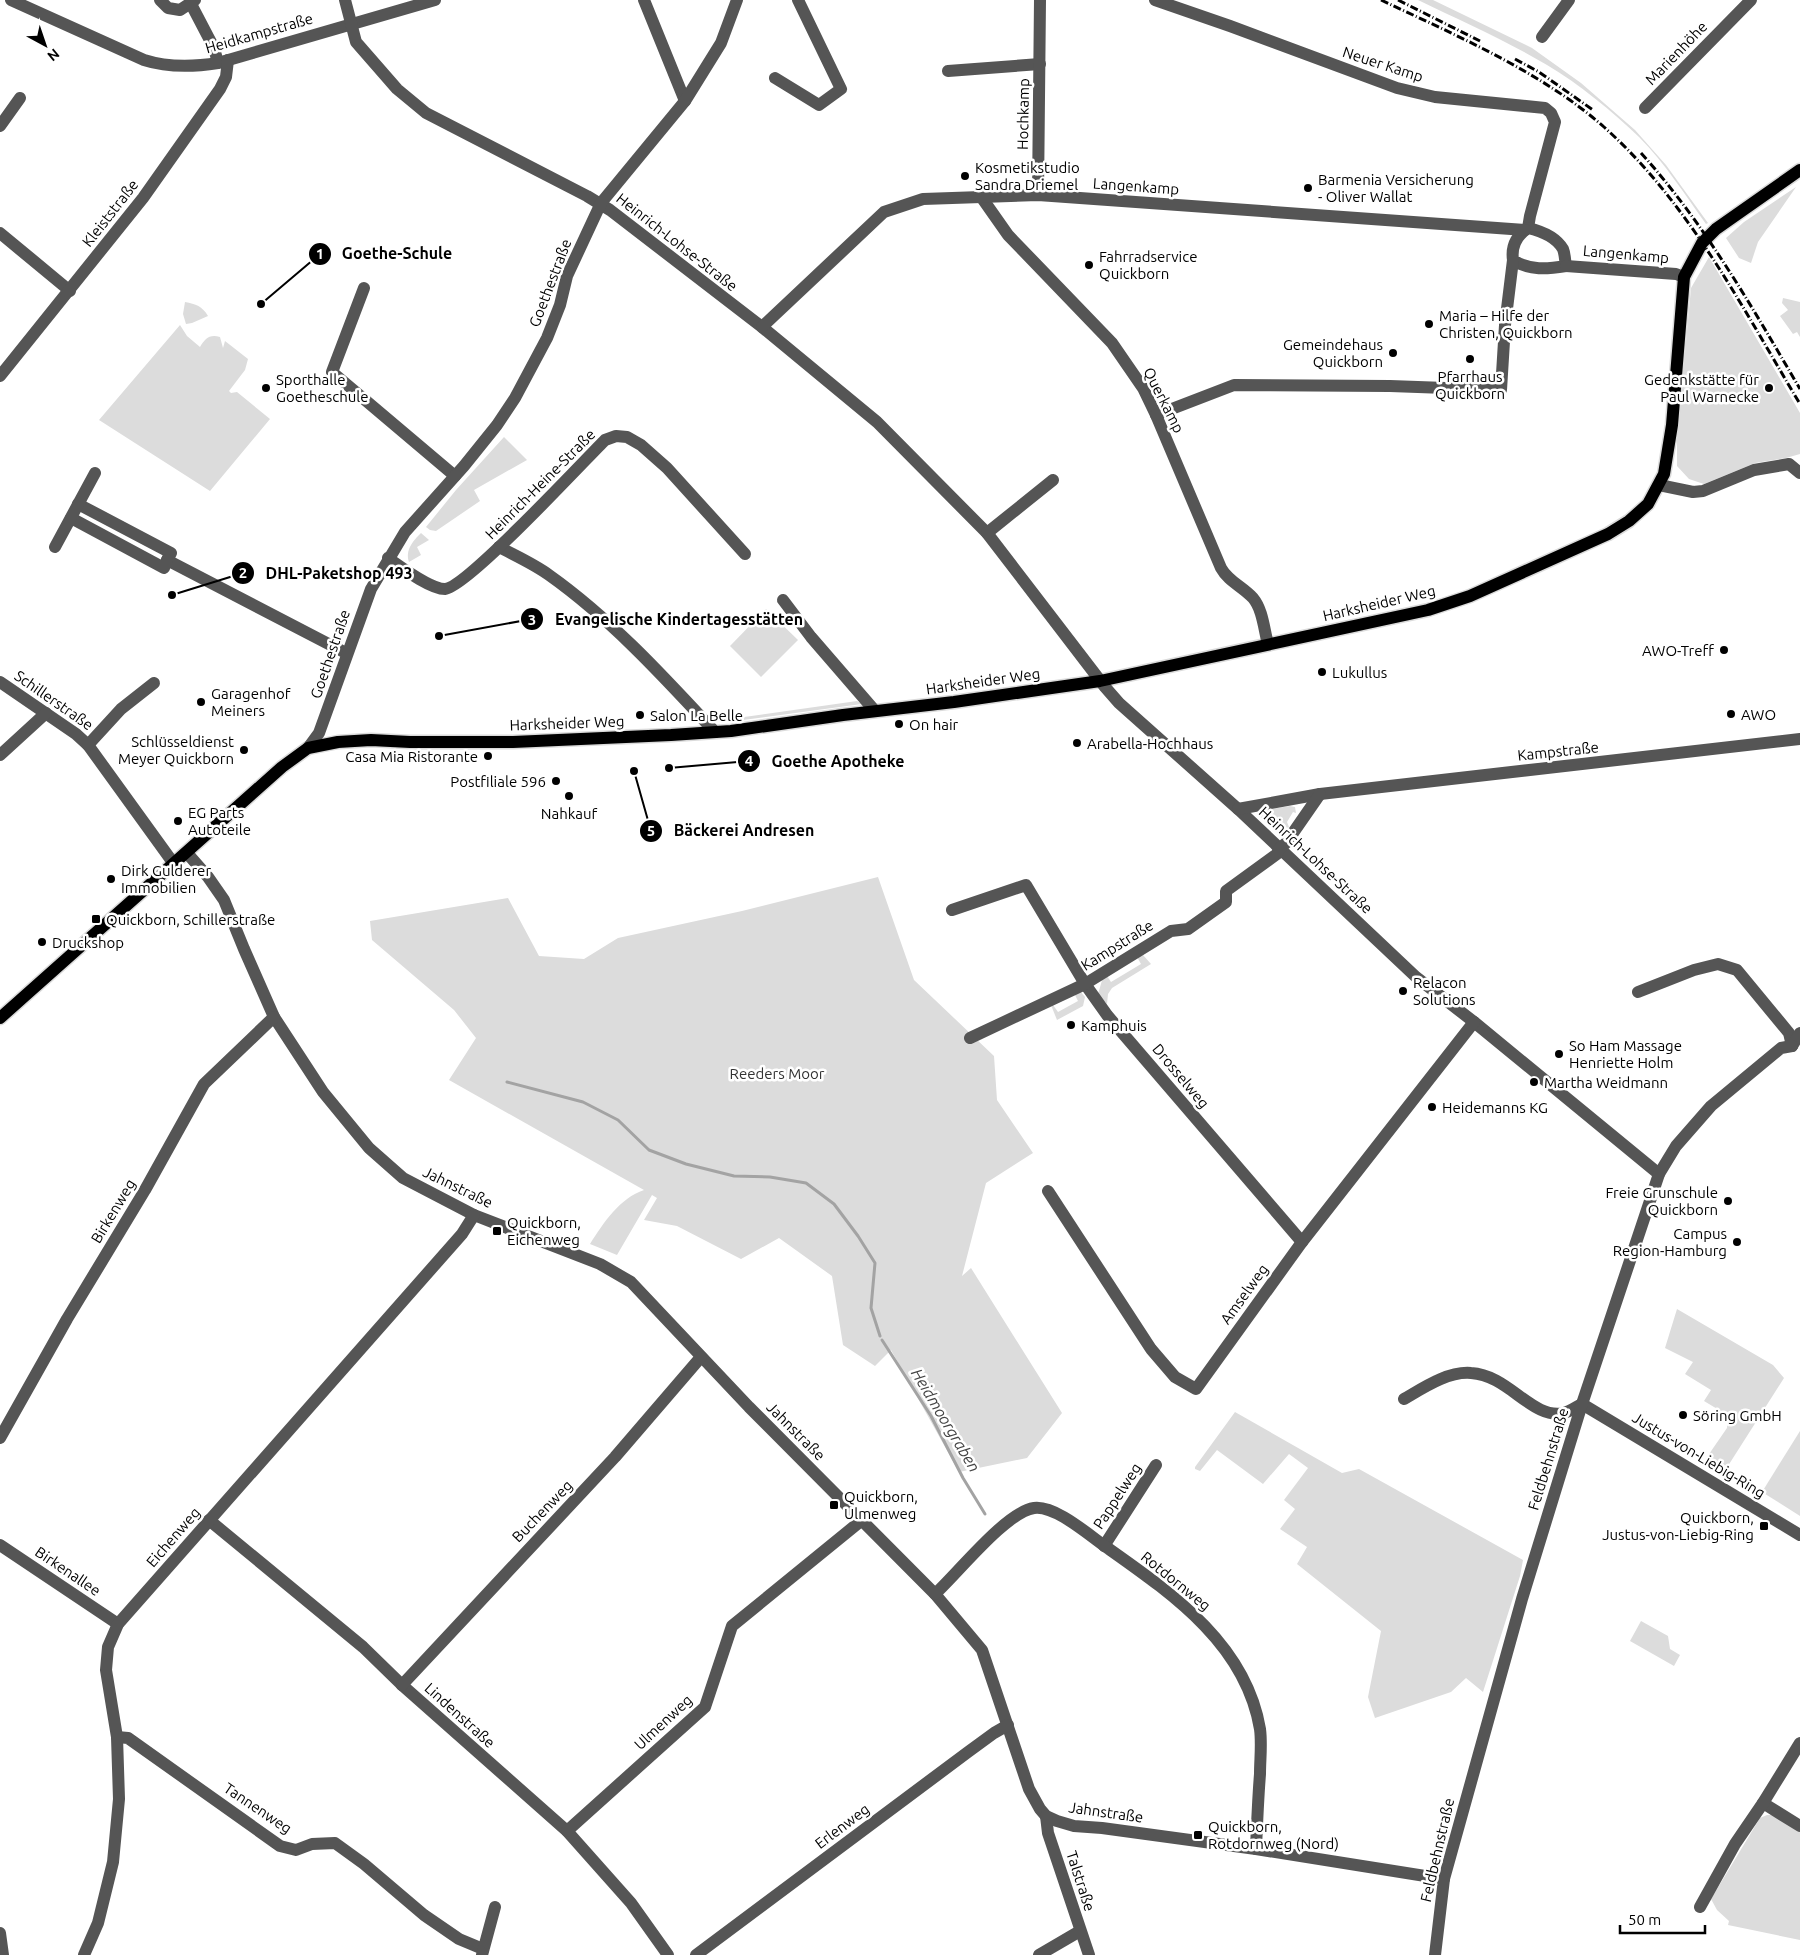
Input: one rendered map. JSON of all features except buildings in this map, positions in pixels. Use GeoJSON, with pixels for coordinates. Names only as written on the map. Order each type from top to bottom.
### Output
{"type":"FeatureCollection","features":[{"type":"Feature","properties":{"kind":"main road","name":"Harksheider Weg"},"geometry":{"type":"LineString","coordinates":[[0,1018],[282,767],[308,748],[338,742],[371,740],[512,742],[715,732],[1100,681],[1422,612],[1470,596],[1608,534],[1630,521],[1648,504],[1664,474],[1672,425],[1684,276],[1702,243],[1716,228],[1800,170]]}},
{"type":"Feature","properties":{"kind":"street","name":"Heidkampstraße"},"geometry":{"type":"LineString","coordinates":[[11,0],[144,60],[158,64],[189,66],[223,61],[435,0]]}},
{"type":"Feature","properties":{"kind":"street"},"geometry":{"type":"LineString","coordinates":[[160,0],[173,10],[180,10],[193,2],[214,48],[223,61]]}},
{"type":"Feature","properties":{"kind":"street","name":"Heinrich-Lohse-Straße"},"geometry":{"type":"LineString","coordinates":[[345,0],[356,42],[397,89],[426,113],[601,203],[762,328],[877,422],[987,532],[1100,681],[1119,703],[1238,808],[1416,977],[1474,1022],[1659,1174]]}},
{"type":"Feature","properties":{"kind":"street"},"geometry":{"type":"LineString","coordinates":[[644,0],[685,101]]}},
{"type":"Feature","properties":{"kind":"street","name":"Goethestraße"},"geometry":{"type":"LineString","coordinates":[[308,748],[319,734],[347,658],[346,653],[371,589],[388,558],[406,532],[497,425],[515,398],[545,342],[560,305],[567,276],[601,203],[685,101],[721,43],[737,0]]}},
{"type":"Feature","properties":{"kind":"street"},"geometry":{"type":"LineString","coordinates":[[776,78],[819,105],[841,89],[798,0]]}},
{"type":"Feature","properties":{"kind":"street","name":"Hochkamp"},"geometry":{"type":"LineString","coordinates":[[1038,195],[1040,0]]}},
{"type":"Feature","properties":{"kind":"street","name":"Neuer Kamp"},"geometry":{"type":"LineString","coordinates":[[1155,0],[1397,88],[1435,97],[1545,108],[1555,122],[1527,229]]}},
{"type":"Feature","properties":{"kind":"street"},"geometry":{"type":"LineString","coordinates":[[1542,38],[1569,0]]}},
{"type":"Feature","properties":{"kind":"street","name":"Marienhöhe"},"geometry":{"type":"LineString","coordinates":[[1645,108],[1751,0]]}},
{"type":"Feature","properties":{"kind":"street","name":"Kleiststraße"},"geometry":{"type":"LineString","coordinates":[[0,376],[143,198],[220,89],[226,77],[223,61]]}},
{"type":"Feature","properties":{"kind":"street","name":"Hochkamp"},"geometry":{"type":"LineString","coordinates":[[948,71],[1040,64]]}},
{"type":"Feature","properties":{"kind":"street"},"geometry":{"type":"LineString","coordinates":[[0,126],[20,98]]}},
{"type":"Feature","properties":{"kind":"street","name":"Langenkamp"},"geometry":{"type":"LineString","coordinates":[[762,328],[884,212],[923,199],[1038,195],[1539,230],[1553,239],[1563,249],[1566,266]]}},
{"type":"Feature","properties":{"kind":"street","name":"Querkamp"},"geometry":{"type":"LineString","coordinates":[[982,198],[1008,235],[1112,343],[1143,388],[1156,414],[1221,568],[1224,574],[1253,599],[1259,608],[1268,644]]}},
{"type":"Feature","properties":{"kind":"street"},"geometry":{"type":"LineString","coordinates":[[1156,414],[1234,385],[1390,386],[1501,390],[1513,248],[1515,241],[1527,229]]}},
{"type":"Feature","properties":{"kind":"street"},"geometry":{"type":"LineString","coordinates":[[0,233],[70,290]]}},
{"type":"Feature","properties":{"kind":"street","name":"Langenkamp"},"geometry":{"type":"LineString","coordinates":[[1513,260],[1521,265],[1538,268],[1566,266],[1684,276]]}},
{"type":"Feature","properties":{"kind":"street"},"geometry":{"type":"LineString","coordinates":[[364,288],[332,372],[455,476]]}},
{"type":"Feature","properties":{"kind":"street","name":"Heinrich-Heine-Straße"},"geometry":{"type":"LineString","coordinates":[[388,558],[433,586],[445,589],[452,587],[463,580],[500,547],[605,440],[616,436],[627,438],[641,445],[667,468],[745,554]]}},
{"type":"Feature","properties":{"kind":"street"},"geometry":{"type":"LineString","coordinates":[[1659,485],[1693,492],[1703,491],[1754,470],[1789,464],[1800,472]]}},
{"type":"Feature","properties":{"kind":"street"},"geometry":{"type":"LineString","coordinates":[[55,547],[95,473]]}},
{"type":"Feature","properties":{"kind":"street"},"geometry":{"type":"LineString","coordinates":[[987,532],[1053,480]]}},
{"type":"Feature","properties":{"kind":"street"},"geometry":{"type":"LineString","coordinates":[[71,518],[164,568],[171,553],[78,504]]}},
{"type":"Feature","properties":{"kind":"street"},"geometry":{"type":"LineString","coordinates":[[500,547],[549,574],[589,607],[630,643],[692,705],[715,732]]}},
{"type":"Feature","properties":{"kind":"street"},"geometry":{"type":"LineString","coordinates":[[167,560],[346,653]]}},
{"type":"Feature","properties":{"kind":"street"},"geometry":{"type":"LineString","coordinates":[[783,600],[812,637],[876,711]]}},
{"type":"Feature","properties":{"kind":"street","name":"Schillerstraße"},"geometry":{"type":"LineString","coordinates":[[0,682],[76,734],[88,745],[98,756],[174,864]]}},
{"type":"Feature","properties":{"kind":"street","name":"Schillerstraße"},"geometry":{"type":"LineString","coordinates":[[88,745],[121,710],[154,683]]}},
{"type":"Feature","properties":{"kind":"street"},"geometry":{"type":"LineString","coordinates":[[0,755],[46,713]]}},
{"type":"Feature","properties":{"kind":"street","name":"Kampstraße"},"geometry":{"type":"LineString","coordinates":[[1238,808],[1320,794],[1800,739]]}},
{"type":"Feature","properties":{"kind":"street","name":"Kampstraße"},"geometry":{"type":"LineString","coordinates":[[970,1038],[1085,984],[1171,931],[1188,929],[1226,902],[1226,891],[1277,854],[1279,848],[1286,843],[1320,794]]}},
{"type":"Feature","properties":{"kind":"street","name":"Jahnstraße"},"geometry":{"type":"LineString","coordinates":[[186,853],[208,877],[224,900],[274,1017],[323,1092],[369,1148],[403,1178],[474,1215],[600,1264],[631,1282],[701,1356],[935,1594],[982,1650],[1029,1789],[1046,1816],[1074,1826],[1102,1828],[1256,1850],[1444,1879]]}},
{"type":"Feature","properties":{"kind":"street","name":"Drosselweg"},"geometry":{"type":"LineString","coordinates":[[952,910],[1026,885],[1085,984],[1107,1015],[1302,1242]]}},
{"type":"Feature","properties":{"kind":"street"},"geometry":{"type":"LineString","coordinates":[[1638,992],[1694,970],[1718,964],[1738,970],[1789,1033],[1796,1049]]}},
{"type":"Feature","properties":{"kind":"street","name":"Birkenweg"},"geometry":{"type":"LineString","coordinates":[[0,1438],[67,1319],[145,1190],[204,1084],[274,1017]]}},
{"type":"Feature","properties":{"kind":"street","name":"Amselweg"},"geometry":{"type":"LineString","coordinates":[[1048,1191],[1151,1348],[1175,1377],[1196,1389],[1302,1242],[1474,1022]]}},
{"type":"Feature","properties":{"kind":"street"},"geometry":{"type":"LineString","coordinates":[[1796,1049],[1800,1033]]}},
{"type":"Feature","properties":{"kind":"street","name":"Feldbehnstraße"},"geometry":{"type":"LineString","coordinates":[[1435,1955],[1444,1879],[1522,1600],[1582,1404],[1659,1174],[1676,1146],[1711,1106],[1781,1048],[1796,1049]]}},
{"type":"Feature","properties":{"kind":"street","name":"Eichenweg"},"geometry":{"type":"LineString","coordinates":[[84,1955],[98,1923],[113,1862],[119,1799],[117,1737],[106,1670],[108,1647],[118,1624],[462,1234],[474,1215]]}},
{"type":"Feature","properties":{"kind":"street","name":"Buchenweg"},"geometry":{"type":"LineString","coordinates":[[402,1685],[609,1464],[701,1356]]}},
{"type":"Feature","properties":{"kind":"street"},"geometry":{"type":"LineString","coordinates":[[1404,1399],[1434,1382],[1471,1372],[1490,1376],[1502,1382],[1537,1409],[1549,1413],[1565,1413],[1582,1404]]}},
{"type":"Feature","properties":{"kind":"street","name":"Justus-von-Liebig-Ring"},"geometry":{"type":"LineString","coordinates":[[1582,1404],[1800,1535]]}},
{"type":"Feature","properties":{"kind":"street","name":"Pappelweg"},"geometry":{"type":"LineString","coordinates":[[1104,1546],[1156,1465]]}},
{"type":"Feature","properties":{"kind":"street","name":"Rotdornweg"},"geometry":{"type":"LineString","coordinates":[[935,1594],[996,1531],[1023,1512],[1035,1508],[1058,1514],[1159,1584],[1191,1611],[1227,1650],[1251,1693],[1260,1730],[1261,1748],[1256,1850]]}},
{"type":"Feature","properties":{"kind":"street","name":"Lindenstraße"},"geometry":{"type":"LineString","coordinates":[[209,1520],[363,1647],[402,1685],[567,1831],[631,1903],[668,1955]]}},
{"type":"Feature","properties":{"kind":"street","name":"Ulmenweg"},"geometry":{"type":"LineString","coordinates":[[567,1831],[705,1707],[732,1626],[862,1520]]}},
{"type":"Feature","properties":{"kind":"street","name":"Birkenallee"},"geometry":{"type":"LineString","coordinates":[[0,1545],[118,1624]]}},
{"type":"Feature","properties":{"kind":"street","name":"Erlenweg"},"geometry":{"type":"LineString","coordinates":[[696,1955],[975,1747],[1008,1725]]}},
{"type":"Feature","properties":{"kind":"street","name":"Tannenweg"},"geometry":{"type":"LineString","coordinates":[[117,1737],[128,1738],[280,1846],[296,1850],[312,1844],[335,1843],[364,1864],[424,1915],[459,1939],[483,1952],[495,1907]]}},
{"type":"Feature","properties":{"kind":"street"},"geometry":{"type":"LineString","coordinates":[[1700,1907],[1734,1844],[1800,1743]]}},
{"type":"Feature","properties":{"kind":"street"},"geometry":{"type":"LineString","coordinates":[[1763,1802],[1800,1826]]}},
{"type":"Feature","properties":{"kind":"street","name":"Talstraße"},"geometry":{"type":"LineString","coordinates":[[1046,1816],[1048,1833],[1089,1955]]}},
{"type":"Feature","properties":{"kind":"street"},"geometry":{"type":"LineString","coordinates":[[1039,1955],[1080,1931]]}},
{"type":"Feature","properties":{"kind":"street"},"geometry":{"type":"LineString","coordinates":[[0,1933],[4,1954]]}},
{"type":"Feature","properties":{"kind":"green space"},"geometry":{"type":"Polygon","coordinates":[[[1418,0],[1433,0],[1532,48],[1581,83],[1635,130],[1666,165],[1708,223],[1706,224],[1674,179],[1639,137],[1595,98],[1559,72],[1531,56],[1418,0]]]}},
{"type":"Feature","properties":{"kind":"green space"},"geometry":{"type":"Polygon","coordinates":[[[1796,187],[1758,242],[1751,263],[1739,258],[1726,238],[1744,222],[1796,187]]]}},
{"type":"Feature","properties":{"kind":"green space"},"geometry":{"type":"Polygon","coordinates":[[[1709,257],[1800,413],[1800,454],[1755,463],[1704,484],[1689,479],[1677,466],[1677,439],[1691,288],[1709,257]]]}},
{"type":"Feature","properties":{"kind":"green space"},"geometry":{"type":"Polygon","coordinates":[[[1783,298],[1800,302],[1800,337],[1797,332],[1793,334],[1780,316],[1788,310],[1782,303],[1783,298]]]}},
{"type":"Feature","properties":{"kind":"green space"},"geometry":{"type":"Polygon","coordinates":[[[185,302],[198,306],[208,316],[186,324],[183,314],[185,302]]]}},
{"type":"Feature","properties":{"kind":"green space"},"geometry":{"type":"Polygon","coordinates":[[[180,325],[187,336],[200,347],[208,338],[213,336],[220,337],[223,348],[225,341],[248,359],[245,370],[229,391],[231,393],[237,392],[270,419],[210,491],[99,420],[180,325]]]}},
{"type":"Feature","properties":{"kind":"green space"},"geometry":{"type":"Polygon","coordinates":[[[504,437],[527,460],[474,490],[480,501],[436,531],[426,527],[456,490],[504,437]]]}},
{"type":"Feature","properties":{"kind":"green space"},"geometry":{"type":"Polygon","coordinates":[[[421,533],[429,540],[417,547],[421,555],[409,562],[409,550],[421,533]]]}},
{"type":"Feature","properties":{"kind":"green space"},"geometry":{"type":"Polygon","coordinates":[[[766,609],[798,640],[761,677],[730,646],[766,609]]]}},
{"type":"Feature","properties":{"kind":"green space"},"geometry":{"type":"Polygon","coordinates":[[[857,701],[862,704],[743,720],[737,718],[857,701]]]}},
{"type":"Feature","properties":{"kind":"green space"},"geometry":{"type":"Polygon","coordinates":[[[1290,806],[1295,807],[1296,813],[1293,812],[1287,822],[1289,827],[1279,834],[1257,814],[1259,811],[1290,806]]]}},
{"type":"Feature","properties":{"kind":"green space","name":"Reeders Moor"},"geometry":{"type":"Polygon","coordinates":[[[878,877],[914,980],[994,1056],[997,1100],[1033,1153],[986,1183],[962,1276],[971,1268],[1062,1413],[1027,1458],[959,1472],[891,1350],[875,1366],[843,1345],[832,1276],[779,1238],[741,1259],[677,1226],[644,1220],[657,1198],[652,1195],[617,1255],[590,1244],[607,1219],[620,1205],[644,1190],[449,1080],[476,1038],[454,1010],[372,940],[370,921],[508,898],[539,956],[584,959],[618,938],[742,911],[878,877]]]}},
{"type":"Feature","properties":{"kind":"green space"},"geometry":{"type":"Polygon","coordinates":[[[1143,955],[1151,964],[1112,988],[1108,994],[1107,1004],[1098,994],[1103,977],[1107,976],[1111,982],[1141,964],[1137,957],[1143,955]]]}},
{"type":"Feature","properties":{"kind":"green space"},"geometry":{"type":"Polygon","coordinates":[[[1080,991],[1085,997],[1083,1006],[1057,1020],[1051,1005],[1058,1012],[1078,1001],[1074,993],[1080,991]]]}},
{"type":"Feature","properties":{"kind":"green space"},"geometry":{"type":"Polygon","coordinates":[[[1677,1309],[1773,1365],[1784,1378],[1726,1469],[1707,1457],[1727,1428],[1728,1419],[1724,1413],[1704,1401],[1711,1390],[1685,1374],[1693,1362],[1665,1348],[1677,1309]]]}},
{"type":"Feature","properties":{"kind":"green space"},"geometry":{"type":"Polygon","coordinates":[[[1235,1412],[1342,1473],[1359,1469],[1523,1560],[1520,1576],[1483,1692],[1466,1678],[1451,1692],[1375,1718],[1368,1697],[1381,1631],[1297,1564],[1307,1547],[1280,1529],[1295,1509],[1284,1500],[1308,1468],[1289,1454],[1263,1484],[1217,1450],[1200,1471],[1195,1469],[1235,1412]]]}},
{"type":"Feature","properties":{"kind":"green space"},"geometry":{"type":"Polygon","coordinates":[[[1800,1431],[1800,1516],[1762,1492],[1800,1431]]]}},
{"type":"Feature","properties":{"kind":"green space"},"geometry":{"type":"Polygon","coordinates":[[[1641,1621],[1668,1636],[1670,1649],[1680,1655],[1674,1666],[1630,1641],[1641,1621]]]}},
{"type":"Feature","properties":{"kind":"green space"},"geometry":{"type":"Polygon","coordinates":[[[1773,1815],[1800,1831],[1800,1940],[1728,1925],[1729,1921],[1717,1910],[1711,1899],[1760,1818],[1773,1815]]]}},
{"type":"Feature","properties":{"kind":"waterway","name":"Heidmoorgraben"},"geometry":{"type":"LineString","coordinates":[[507,1082],[583,1102],[618,1120],[649,1150],[686,1164],[734,1176],[770,1177],[806,1183],[834,1204],[875,1263],[871,1308],[880,1336]]}},
{"type":"Feature","properties":{"kind":"waterway","name":"Heidmoorgraben"},"geometry":{"type":"LineString","coordinates":[[882,1340],[931,1416],[963,1478],[985,1514]]}},
{"type":"Feature","properties":{"kind":"railway"},"geometry":{"type":"LineString","coordinates":[[1381,0],[1468,41],[1526,72],[1580,107],[1604,127],[1634,157],[1688,222],[1735,294],[1800,404]]}},
{"type":"Feature","properties":{"kind":"railway"},"geometry":{"type":"LineString","coordinates":[[1398,0],[1480,41]]}},
{"type":"Feature","properties":{"kind":"railway"},"geometry":{"type":"LineString","coordinates":[[1515,59],[1539,72],[1593,110]]}},
{"type":"Feature","properties":{"kind":"railway"},"geometry":{"type":"LineString","coordinates":[[1641,153],[1707,237],[1800,389]]}},
{"type":"Feature","properties":{"kind":"place","name":"Kosmetikstudio Sandra Driemel"},"geometry":{"type":"Point","coordinates":[965,176]}},
{"type":"Feature","properties":{"kind":"place","name":"Barmenia Versicherung - Oliver Wallat"},"geometry":{"type":"Point","coordinates":[1308,188]}},
{"type":"Feature","properties":{"kind":"place","name":"Fahrradservice Quickborn"},"geometry":{"type":"Point","coordinates":[1089,265]}},
{"type":"Feature","properties":{"kind":"place","name":"Goethe-Schule"},"geometry":{"type":"Point","coordinates":[261,304]}},
{"type":"Feature","properties":{"kind":"place","name":"Maria – Hilfe der Christen, Quickborn"},"geometry":{"type":"Point","coordinates":[1429,324]}},
{"type":"Feature","properties":{"kind":"place","name":"Gemeindehaus Quickborn"},"geometry":{"type":"Point","coordinates":[1393,353]}},
{"type":"Feature","properties":{"kind":"place","name":"Pfarrhaus Quickborn"},"geometry":{"type":"Point","coordinates":[1470,359]}},
{"type":"Feature","properties":{"kind":"place","name":"Sporthalle Goetheschule"},"geometry":{"type":"Point","coordinates":[266,388]}},
{"type":"Feature","properties":{"kind":"place","name":"Gedenkstätte für Paul Warnecke"},"geometry":{"type":"Point","coordinates":[1769,388]}},
{"type":"Feature","properties":{"kind":"place","name":"DHL-Paketshop 493"},"geometry":{"type":"Point","coordinates":[172,595]}},
{"type":"Feature","properties":{"kind":"place","name":"Evangelische Kindertagesstätten"},"geometry":{"type":"Point","coordinates":[439,636]}},
{"type":"Feature","properties":{"kind":"place","name":"AWO-Treff"},"geometry":{"type":"Point","coordinates":[1724,650]}},
{"type":"Feature","properties":{"kind":"place","name":"Lukullus"},"geometry":{"type":"Point","coordinates":[1322,672]}},
{"type":"Feature","properties":{"kind":"place","name":"Garagenhof Meiners"},"geometry":{"type":"Point","coordinates":[201,702]}},
{"type":"Feature","properties":{"kind":"place","name":"AWO"},"geometry":{"type":"Point","coordinates":[1731,714]}},
{"type":"Feature","properties":{"kind":"place","name":"Salon La Belle"},"geometry":{"type":"Point","coordinates":[640,715]}},
{"type":"Feature","properties":{"kind":"place","name":"On hair"},"geometry":{"type":"Point","coordinates":[899,724]}},
{"type":"Feature","properties":{"kind":"place","name":"Arabella-Hochhaus"},"geometry":{"type":"Point","coordinates":[1077,743]}},
{"type":"Feature","properties":{"kind":"place","name":"Schlüsseldienst Meyer Quickborn"},"geometry":{"type":"Point","coordinates":[244,750]}},
{"type":"Feature","properties":{"kind":"place","name":"Casa Mia Ristorante"},"geometry":{"type":"Point","coordinates":[488,756]}},
{"type":"Feature","properties":{"kind":"place","name":"Goethe Apotheke"},"geometry":{"type":"Point","coordinates":[669,768]}},
{"type":"Feature","properties":{"kind":"place","name":"Bäckerei Andresen"},"geometry":{"type":"Point","coordinates":[634,771]}},
{"type":"Feature","properties":{"kind":"place","name":"Postfiliale 596"},"geometry":{"type":"Point","coordinates":[556,781]}},
{"type":"Feature","properties":{"kind":"place","name":"Nahkauf"},"geometry":{"type":"Point","coordinates":[569,796]}},
{"type":"Feature","properties":{"kind":"place","name":"EG Parts Autoteile"},"geometry":{"type":"Point","coordinates":[178,821]}},
{"type":"Feature","properties":{"kind":"place","name":"Dirk Gulderer Immobilien"},"geometry":{"type":"Point","coordinates":[111,879]}},
{"type":"Feature","properties":{"kind":"place","name":"Quickborn, Schillerstraße"},"geometry":{"type":"Point","coordinates":[96,919]}},
{"type":"Feature","properties":{"kind":"place","name":"Druckshop"},"geometry":{"type":"Point","coordinates":[42,942]}},
{"type":"Feature","properties":{"kind":"place","name":"Relacon Solutions"},"geometry":{"type":"Point","coordinates":[1403,991]}},
{"type":"Feature","properties":{"kind":"place","name":"Kamphuis"},"geometry":{"type":"Point","coordinates":[1071,1025]}},
{"type":"Feature","properties":{"kind":"place","name":"So Ham Massage Henriette Holm"},"geometry":{"type":"Point","coordinates":[1559,1054]}},
{"type":"Feature","properties":{"kind":"place","name":"Martha Weidmann"},"geometry":{"type":"Point","coordinates":[1534,1082]}},
{"type":"Feature","properties":{"kind":"place","name":"Heidemanns KG"},"geometry":{"type":"Point","coordinates":[1432,1107]}},
{"type":"Feature","properties":{"kind":"place","name":"Freie Grunschule Quickborn"},"geometry":{"type":"Point","coordinates":[1728,1201]}},
{"type":"Feature","properties":{"kind":"place","name":"Quickborn, Eichenweg"},"geometry":{"type":"Point","coordinates":[497,1231]}},
{"type":"Feature","properties":{"kind":"place","name":"Campus Region-Hamburg"},"geometry":{"type":"Point","coordinates":[1737,1242]}},
{"type":"Feature","properties":{"kind":"place","name":"Söring GmbH"},"geometry":{"type":"Point","coordinates":[1683,1415]}},
{"type":"Feature","properties":{"kind":"place","name":"Quickborn, Ulmenweg"},"geometry":{"type":"Point","coordinates":[834,1505]}},
{"type":"Feature","properties":{"kind":"place","name":"Quickborn, Justus-von-Liebig-Ring"},"geometry":{"type":"Point","coordinates":[1764,1526]}},
{"type":"Feature","properties":{"kind":"place","name":"Quickborn, Rotdornweg (Nord)"},"geometry":{"type":"Point","coordinates":[1198,1835]}}]}
